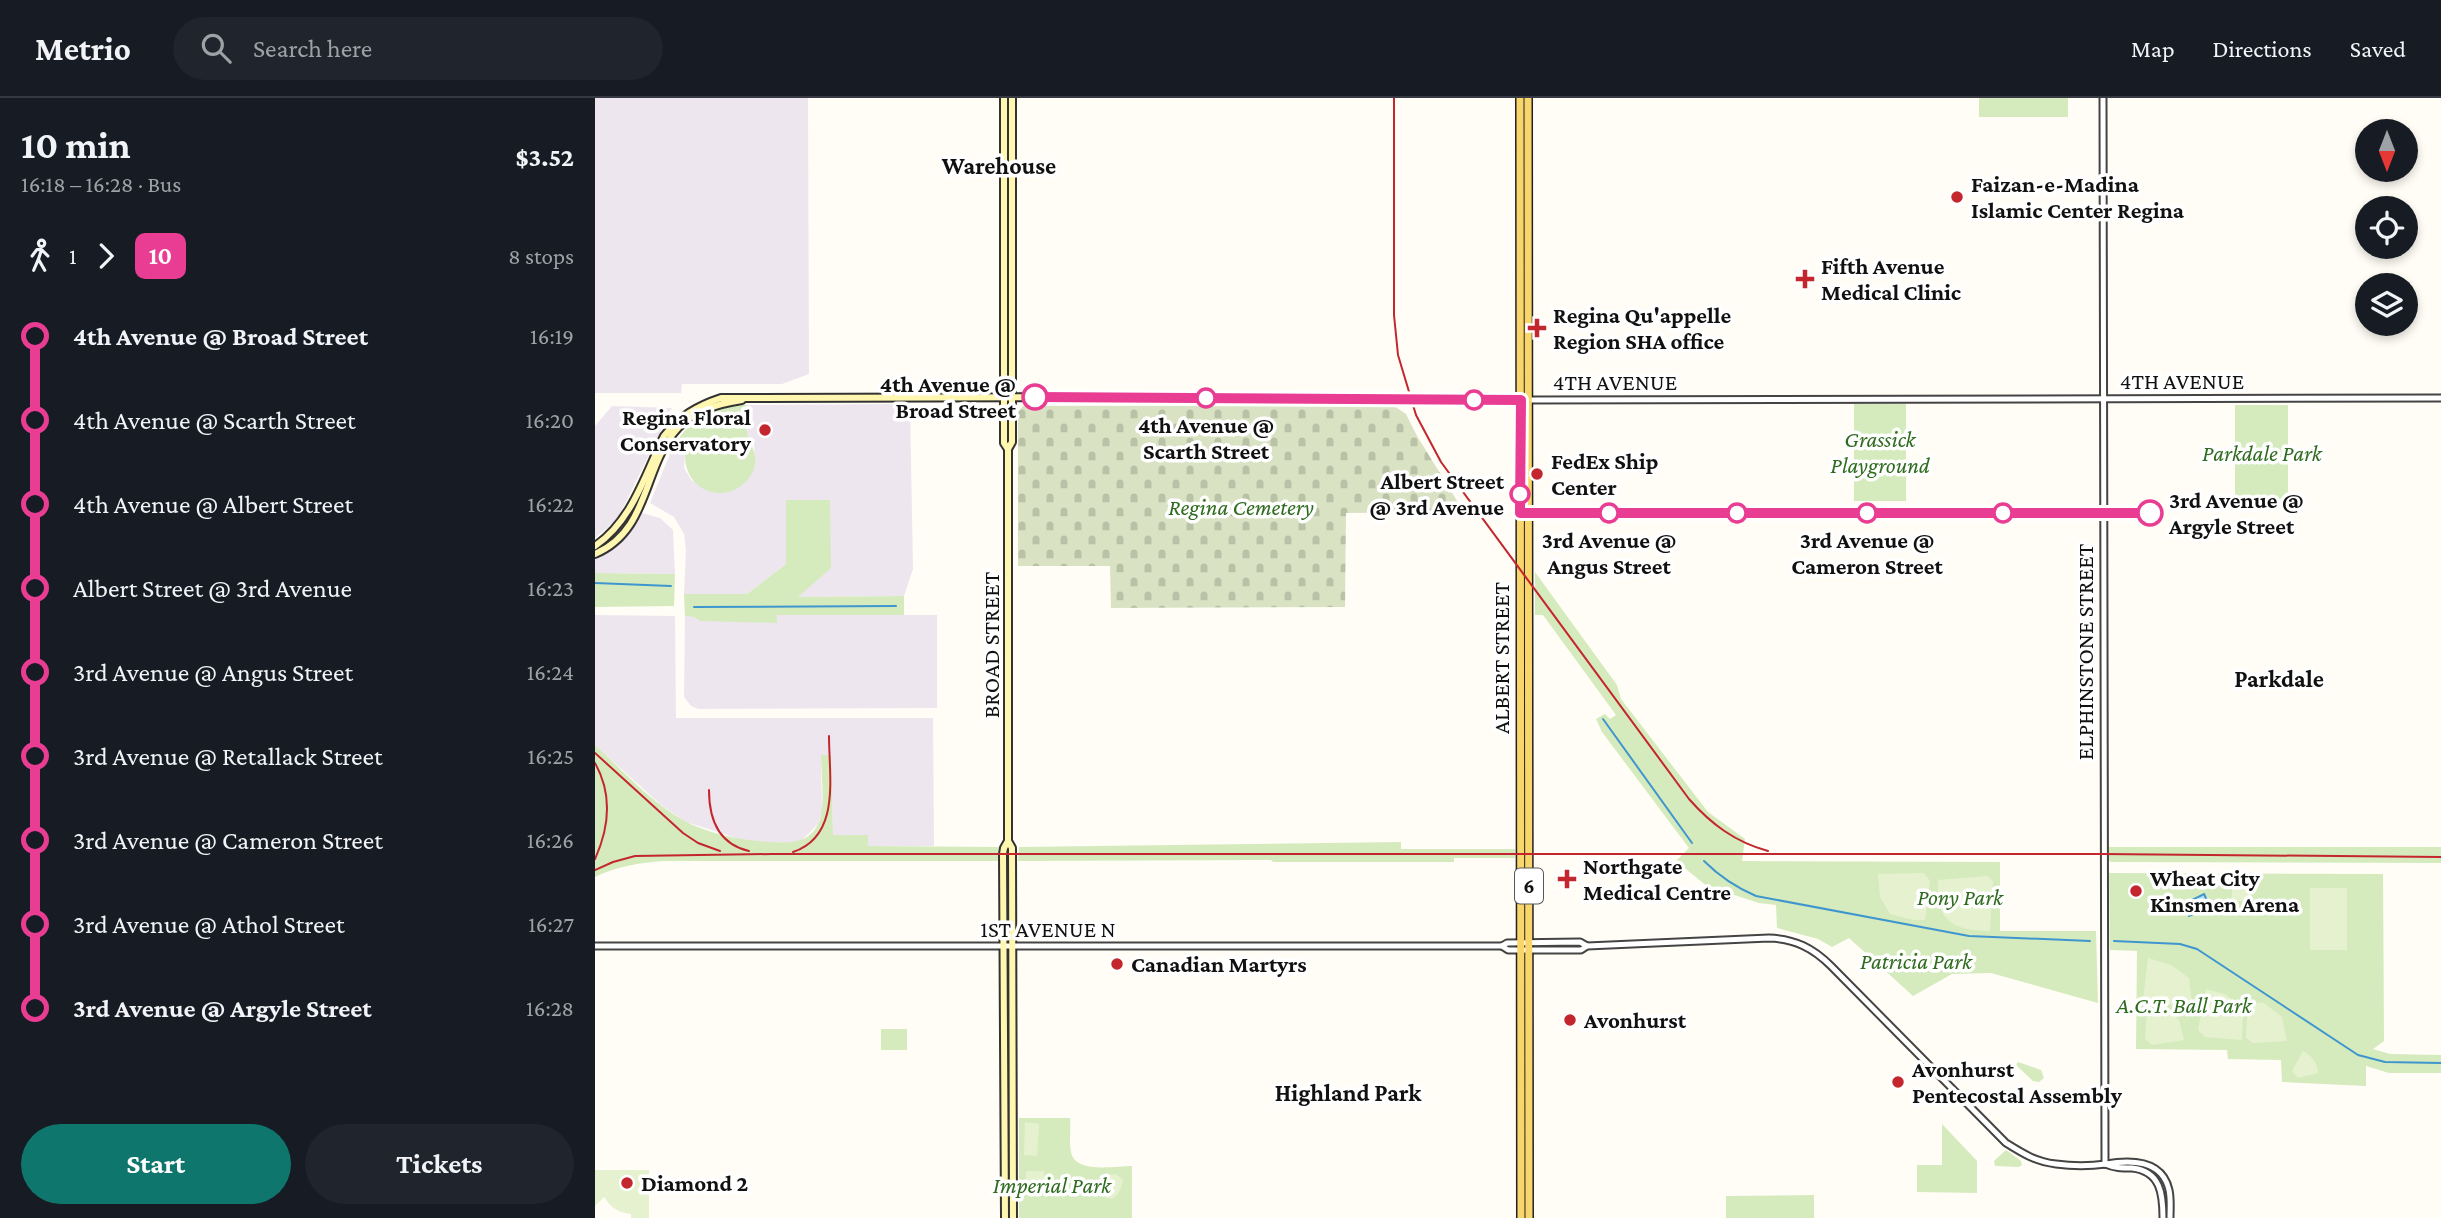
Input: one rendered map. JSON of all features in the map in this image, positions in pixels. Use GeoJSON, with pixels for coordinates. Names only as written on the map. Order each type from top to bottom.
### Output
{"type":"FeatureCollection","features":[{"type":"Feature","properties":{"kind":"main road","name":"BROAD STREET"},"geometry":{"type":"LineString","coordinates":[[1004,98],[1004,443],[1008,449],[1008,841],[1004,848],[1005,1218]]}},
{"type":"Feature","properties":{"kind":"main road","name":"BROAD STREET"},"geometry":{"type":"LineString","coordinates":[[1008,449],[1012,443],[1013,397],[1012,98]]}},
{"type":"Feature","properties":{"kind":"main road","name":"ALBERT STREET"},"geometry":{"type":"LineString","coordinates":[[1520,98],[1525,400]]}},
{"type":"Feature","properties":{"kind":"main road","name":"ALBERT STREET"},"geometry":{"type":"LineString","coordinates":[[1521,1218],[1525,947],[1528,98]]}},
{"type":"Feature","properties":{"kind":"main road"},"geometry":{"type":"LineString","coordinates":[[595,546],[622,522],[664,436],[673,425],[686,413],[709,402],[733,397],[747,399]]}},
{"type":"Feature","properties":{"kind":"main road","name":"4TH AVENUE"},"geometry":{"type":"LineString","coordinates":[[747,399],[1013,397],[1525,400]]}},
{"type":"Feature","properties":{"kind":"main road"},"geometry":{"type":"LineString","coordinates":[[595,554],[623,534],[634,518],[664,450],[680,427],[709,408],[747,399]]}},
{"type":"Feature","properties":{"kind":"main road","name":"BROAD STREET"},"geometry":{"type":"LineString","coordinates":[[1008,841],[1012,848],[1013,1218]]}},
{"type":"Feature","properties":{"kind":"main road","name":"ALBERT STREET"},"geometry":{"type":"LineString","coordinates":[[1525,947],[1529,1218]]}},
{"type":"Feature","properties":{"kind":"street","name":"ELPHINSTONE STREET"},"geometry":{"type":"LineString","coordinates":[[2102,98],[2105,1164]]}},
{"type":"Feature","properties":{"kind":"street","name":"4TH AVENUE"},"geometry":{"type":"LineString","coordinates":[[1525,400],[2441,398]]}},
{"type":"Feature","properties":{"kind":"street","name":"1ST AVENUE N"},"geometry":{"type":"LineString","coordinates":[[595,946],[1502,946],[1507,943],[1525,947],[1581,950],[1587,946],[1784,939],[1801,944],[1824,959],[2006,1143],[2031,1159],[2056,1164],[2105,1164]]}},
{"type":"Feature","properties":{"kind":"street"},"geometry":{"type":"LineString","coordinates":[[2105,1164],[2117,1161],[2141,1163],[2158,1171],[2169,1192],[2170,1218]]}},
{"type":"Feature","properties":{"kind":"street"},"geometry":{"type":"LineString","coordinates":[[2105,1164],[2115,1168],[2142,1170],[2154,1178],[2161,1189],[2163,1218]]}},
{"type":"Feature","properties":{"kind":"shaded area"},"geometry":{"type":"Polygon","coordinates":[[[595,98],[808,98],[809,374],[782,384],[682,384],[681,393],[595,393],[595,98]]]}},
{"type":"Feature","properties":{"kind":"shaded area"},"geometry":{"type":"Polygon","coordinates":[[[910,404],[913,569],[904,596],[797,597],[786,501],[786,564],[747,594],[684,594],[684,534],[674,517],[650,503],[672,449],[685,454],[684,468],[692,481],[745,482],[755,467],[754,446],[746,432],[747,405],[910,404]]]}},
{"type":"Feature","properties":{"kind":"shaded area"},"geometry":{"type":"Polygon","coordinates":[[[612,406],[672,408],[622,510],[615,521],[595,538],[595,426],[612,406]]]}},
{"type":"Feature","properties":{"kind":"shaded area"},"geometry":{"type":"Polygon","coordinates":[[[642,513],[660,518],[673,530],[675,574],[595,573],[595,558],[613,547],[630,531],[642,513]]]}},
{"type":"Feature","properties":{"kind":"shaded area"},"geometry":{"type":"Polygon","coordinates":[[[595,615],[675,616],[676,718],[933,718],[934,846],[868,846],[868,835],[833,835],[831,755],[821,755],[822,811],[818,824],[801,841],[795,843],[746,841],[686,822],[661,805],[595,745],[595,615]]]}},
{"type":"Feature","properties":{"kind":"shaded area"},"geometry":{"type":"Polygon","coordinates":[[[777,615],[937,615],[937,708],[698,709],[691,706],[684,697],[685,616],[777,622],[777,615]]]}},
{"type":"Feature","properties":{"kind":"green space"},"geometry":{"type":"Polygon","coordinates":[[[1979,98],[2068,98],[2068,117],[1979,117],[1979,98]]]}},
{"type":"Feature","properties":{"kind":"green space","name":"Grassick Playground"},"geometry":{"type":"Polygon","coordinates":[[[1854,404],[1906,404],[1906,501],[1854,501],[1854,404]]]}},
{"type":"Feature","properties":{"kind":"green space"},"geometry":{"type":"Polygon","coordinates":[[[732,405],[747,405],[746,429],[755,455],[754,469],[736,489],[724,493],[713,492],[702,488],[693,480],[687,469],[685,454],[672,449],[684,431],[697,419],[732,405]]]}},
{"type":"Feature","properties":{"kind":"green space","name":"Regina Cemetery"},"geometry":{"type":"Polygon","coordinates":[[[1393,405],[1406,414],[1464,512],[1346,513],[1345,607],[1111,608],[1110,566],[1018,566],[1018,412],[1023,406],[1393,405]]]}},
{"type":"Feature","properties":{"kind":"green space","name":"Parkdale Park"},"geometry":{"type":"Polygon","coordinates":[[[2235,405],[2288,405],[2288,502],[2235,502],[2235,405]]]}},
{"type":"Feature","properties":{"kind":"green space"},"geometry":{"type":"Polygon","coordinates":[[[786,500],[830,500],[831,568],[798,597],[904,596],[904,615],[777,615],[777,623],[700,621],[685,616],[684,594],[747,594],[786,564],[786,500]]]}},
{"type":"Feature","properties":{"kind":"green space"},"geometry":{"type":"Polygon","coordinates":[[[1535,572],[1617,685],[1621,699],[1708,812],[1745,839],[1742,861],[2000,862],[2000,931],[2096,931],[2098,1003],[1991,973],[1952,974],[1913,996],[1849,938],[1832,947],[1818,939],[1777,928],[1776,905],[1759,903],[1725,892],[1724,897],[1719,896],[1676,861],[1689,848],[1602,732],[1596,719],[1605,714],[1610,719],[1616,715],[1543,615],[1535,615],[1535,572]]]}},
{"type":"Feature","properties":{"kind":"green space"},"geometry":{"type":"Polygon","coordinates":[[[595,573],[675,574],[674,606],[595,607],[595,573]]]}},
{"type":"Feature","properties":{"kind":"green space"},"geometry":{"type":"Polygon","coordinates":[[[595,745],[649,796],[685,821],[727,836],[772,842],[799,840],[814,830],[822,809],[821,755],[831,755],[833,835],[868,835],[868,846],[999,847],[1000,861],[664,861],[628,866],[595,877],[595,745]]]}},
{"type":"Feature","properties":{"kind":"green space"},"geometry":{"type":"Polygon","coordinates":[[[1401,842],[1401,849],[1515,849],[1515,858],[1454,858],[1454,862],[1018,861],[1019,847],[1401,842]]]}},
{"type":"Feature","properties":{"kind":"green space"},"geometry":{"type":"Polygon","coordinates":[[[2108,847],[2441,847],[2441,863],[2111,862],[2108,860],[2108,847]]]}},
{"type":"Feature","properties":{"kind":"green space"},"geometry":{"type":"Polygon","coordinates":[[[1924,873],[1930,881],[1925,920],[1890,914],[1880,897],[1878,874],[1924,873]]]}},
{"type":"Feature","properties":{"kind":"green space","name":"A.C.T. Ball Park"},"geometry":{"type":"Polygon","coordinates":[[[2109,873],[2383,874],[2384,1041],[2373,1049],[2390,1054],[2441,1055],[2441,1073],[2389,1073],[2366,1066],[2366,1086],[2282,1082],[2281,1060],[2228,1059],[2227,1050],[2136,1049],[2137,951],[2110,950],[2109,873]]]}},
{"type":"Feature","properties":{"kind":"green space","name":"Pony Park"},"geometry":{"type":"Polygon","coordinates":[[[1987,876],[1993,881],[1990,931],[1956,925],[1943,914],[1938,880],[1987,876]]]}},
{"type":"Feature","properties":{"kind":"green space"},"geometry":{"type":"Polygon","coordinates":[[[2232,878],[2250,878],[2250,901],[2232,901],[2232,878]]]}},
{"type":"Feature","properties":{"kind":"green space"},"geometry":{"type":"Polygon","coordinates":[[[2310,888],[2347,888],[2347,950],[2310,950],[2310,888]]]}},
{"type":"Feature","properties":{"kind":"green space"},"geometry":{"type":"Polygon","coordinates":[[[2148,958],[2171,965],[2189,978],[2192,1003],[2151,1006],[2143,1000],[2148,958]]]}},
{"type":"Feature","properties":{"kind":"green space"},"geometry":{"type":"Polygon","coordinates":[[[2206,989],[2227,995],[2243,1013],[2242,1040],[2205,1037],[2198,1030],[2206,989]]]}},
{"type":"Feature","properties":{"kind":"green space"},"geometry":{"type":"Polygon","coordinates":[[[2248,1002],[2264,1003],[2282,1017],[2287,1041],[2253,1043],[2246,1038],[2248,1002]]]}},
{"type":"Feature","properties":{"kind":"green space"},"geometry":{"type":"Polygon","coordinates":[[[2166,1008],[2179,1020],[2184,1040],[2152,1045],[2145,1039],[2147,1009],[2166,1008]]]}},
{"type":"Feature","properties":{"kind":"green space"},"geometry":{"type":"Polygon","coordinates":[[[881,1029],[907,1029],[907,1050],[881,1050],[881,1029]]]}},
{"type":"Feature","properties":{"kind":"green space"},"geometry":{"type":"Polygon","coordinates":[[[2303,1051],[2314,1060],[2318,1073],[2298,1078],[2292,1071],[2303,1051]]]}},
{"type":"Feature","properties":{"kind":"green space"},"geometry":{"type":"Polygon","coordinates":[[[2018,1062],[2041,1070],[2044,1078],[2039,1082],[2033,1081],[2016,1065],[2018,1062]]]}},
{"type":"Feature","properties":{"kind":"green space","name":"Imperial Park"},"geometry":{"type":"Polygon","coordinates":[[[1019,1118],[1070,1118],[1070,1144],[1074,1159],[1088,1166],[1132,1166],[1132,1218],[1019,1218],[1019,1118]]]}},
{"type":"Feature","properties":{"kind":"green space"},"geometry":{"type":"Polygon","coordinates":[[[1025,1122],[1039,1124],[1037,1156],[1024,1155],[1025,1122]]]}},
{"type":"Feature","properties":{"kind":"green space"},"geometry":{"type":"Polygon","coordinates":[[[1942,1124],[1977,1161],[1977,1193],[1917,1192],[1917,1165],[1942,1165],[1942,1124]]]}},
{"type":"Feature","properties":{"kind":"green space"},"geometry":{"type":"Polygon","coordinates":[[[2006,1150],[2021,1161],[2022,1165],[1995,1166],[1994,1161],[2006,1150]]]}},
{"type":"Feature","properties":{"kind":"green space","name":"Diamond 2"},"geometry":{"type":"Polygon","coordinates":[[[595,1170],[649,1170],[649,1218],[631,1218],[631,1214],[616,1209],[604,1197],[595,1206],[595,1170]]]}},
{"type":"Feature","properties":{"kind":"green space"},"geometry":{"type":"Polygon","coordinates":[[[1026,1171],[1044,1171],[1044,1181],[1026,1181],[1026,1171]]]}},
{"type":"Feature","properties":{"kind":"green space"},"geometry":{"type":"Polygon","coordinates":[[[1116,1174],[1123,1180],[1117,1195],[1109,1199],[1102,1194],[1099,1182],[1107,1175],[1116,1174]]]}},
{"type":"Feature","properties":{"kind":"green space"},"geometry":{"type":"Polygon","coordinates":[[[1814,1195],[1814,1218],[1726,1218],[1726,1196],[1814,1195]]]}},
{"type":"Feature","properties":{"kind":"water"},"geometry":{"type":"Polygon","coordinates":[[[2204,894],[2210,907],[2189,916],[2184,904],[2204,894]]]}},
{"type":"Feature","properties":{"kind":"waterway"},"geometry":{"type":"LineString","coordinates":[[595,583],[671,586]]}},
{"type":"Feature","properties":{"kind":"waterway"},"geometry":{"type":"LineString","coordinates":[[694,607],[896,606]]}},
{"type":"Feature","properties":{"kind":"waterway"},"geometry":{"type":"LineString","coordinates":[[1603,719],[1692,843]]}},
{"type":"Feature","properties":{"kind":"waterway"},"geometry":{"type":"LineString","coordinates":[[1704,861],[1728,881],[1756,896],[1969,936],[2090,941]]}},
{"type":"Feature","properties":{"kind":"waterway"},"geometry":{"type":"LineString","coordinates":[[2114,941],[2180,944],[2197,949],[2358,1055],[2385,1062],[2441,1063]]}},
{"type":"Feature","properties":{"kind":"railway"},"geometry":{"type":"LineString","coordinates":[[1394,98],[1394,315],[1398,355],[1416,415],[1441,462],[1689,799],[1724,831],[1745,843],[1768,851]]}},
{"type":"Feature","properties":{"kind":"railway"},"geometry":{"type":"LineString","coordinates":[[793,852],[808,844],[819,833],[825,819],[830,787],[829,736]]}},
{"type":"Feature","properties":{"kind":"railway"},"geometry":{"type":"LineString","coordinates":[[595,753],[683,833],[698,843],[720,851]]}},
{"type":"Feature","properties":{"kind":"railway"},"geometry":{"type":"LineString","coordinates":[[595,763],[607,799],[606,823],[595,859]]}},
{"type":"Feature","properties":{"kind":"railway"},"geometry":{"type":"LineString","coordinates":[[709,790],[711,811],[717,829],[730,843],[749,851]]}},
{"type":"Feature","properties":{"kind":"railway"},"geometry":{"type":"LineString","coordinates":[[595,870],[635,856],[771,854],[2103,854],[2441,857]]}},
{"type":"Feature","properties":{"kind":"bus line","name":"10"},"geometry":{"type":"LineString","coordinates":[[1035,397],[1521,400],[1520,513],[2150,513]]}},
{"type":"Feature","properties":{"kind":"place","name":"Faizan-e-Madina Islamic Center Regina"},"geometry":{"type":"Point","coordinates":[1957,197]}},
{"type":"Feature","properties":{"kind":"place","name":"Fifth Avenue Medical Clinic"},"geometry":{"type":"Point","coordinates":[1805,279]}},
{"type":"Feature","properties":{"kind":"place","name":"Regina Qu'appelle Region SHA office"},"geometry":{"type":"Point","coordinates":[1537,328]}},
{"type":"Feature","properties":{"kind":"place","name":"4th Avenue @ Broad Street"},"geometry":{"type":"Point","coordinates":[1035,397]}},
{"type":"Feature","properties":{"kind":"place","name":"4th Avenue @ Scarth Street"},"geometry":{"type":"Point","coordinates":[1206,398]}},
{"type":"Feature","properties":{"kind":"place","name":"Regina Floral Conservatory"},"geometry":{"type":"Point","coordinates":[765,430]}},
{"type":"Feature","properties":{"kind":"place","name":"FedEx Ship Center"},"geometry":{"type":"Point","coordinates":[1537,474]}},
{"type":"Feature","properties":{"kind":"place","name":"Albert Street @ 3rd Avenue"},"geometry":{"type":"Point","coordinates":[1520,494]}},
{"type":"Feature","properties":{"kind":"place","name":"3rd Avenue @ Angus Street"},"geometry":{"type":"Point","coordinates":[1609,513]}},
{"type":"Feature","properties":{"kind":"place","name":"3rd Avenue @ Cameron Street"},"geometry":{"type":"Point","coordinates":[1867,513]}},
{"type":"Feature","properties":{"kind":"place","name":"3rd Avenue @ Argyle Street"},"geometry":{"type":"Point","coordinates":[2150,513]}},
{"type":"Feature","properties":{"kind":"place","name":"Northgate Medical Centre"},"geometry":{"type":"Point","coordinates":[1567,879]}},
{"type":"Feature","properties":{"kind":"place","name":"Wheat City Kinsmen Arena"},"geometry":{"type":"Point","coordinates":[2136,891]}},
{"type":"Feature","properties":{"kind":"place","name":"Canadian Martyrs"},"geometry":{"type":"Point","coordinates":[1117,964]}},
{"type":"Feature","properties":{"kind":"place","name":"Avonhurst"},"geometry":{"type":"Point","coordinates":[1570,1020]}},
{"type":"Feature","properties":{"kind":"place","name":"Avonhurst Pentecostal Assembly"},"geometry":{"type":"Point","coordinates":[1898,1082]}},
{"type":"Feature","properties":{"kind":"place","name":"Diamond 2"},"geometry":{"type":"Point","coordinates":[627,1183]}},
{"type":"Feature","properties":{"kind":"district","name":"Warehouse"},"geometry":{"type":"Point","coordinates":[999,165]}},
{"type":"Feature","properties":{"kind":"district","name":"Parkdale"},"geometry":{"type":"Point","coordinates":[2279,678]}},
{"type":"Feature","properties":{"kind":"district","name":"Highland Park"},"geometry":{"type":"Point","coordinates":[1348,1092]}},
{"type":"Feature","properties":{"kind":"park label","name":"Patricia Park"},"geometry":{"type":"Point","coordinates":[1916,961]}}]}
